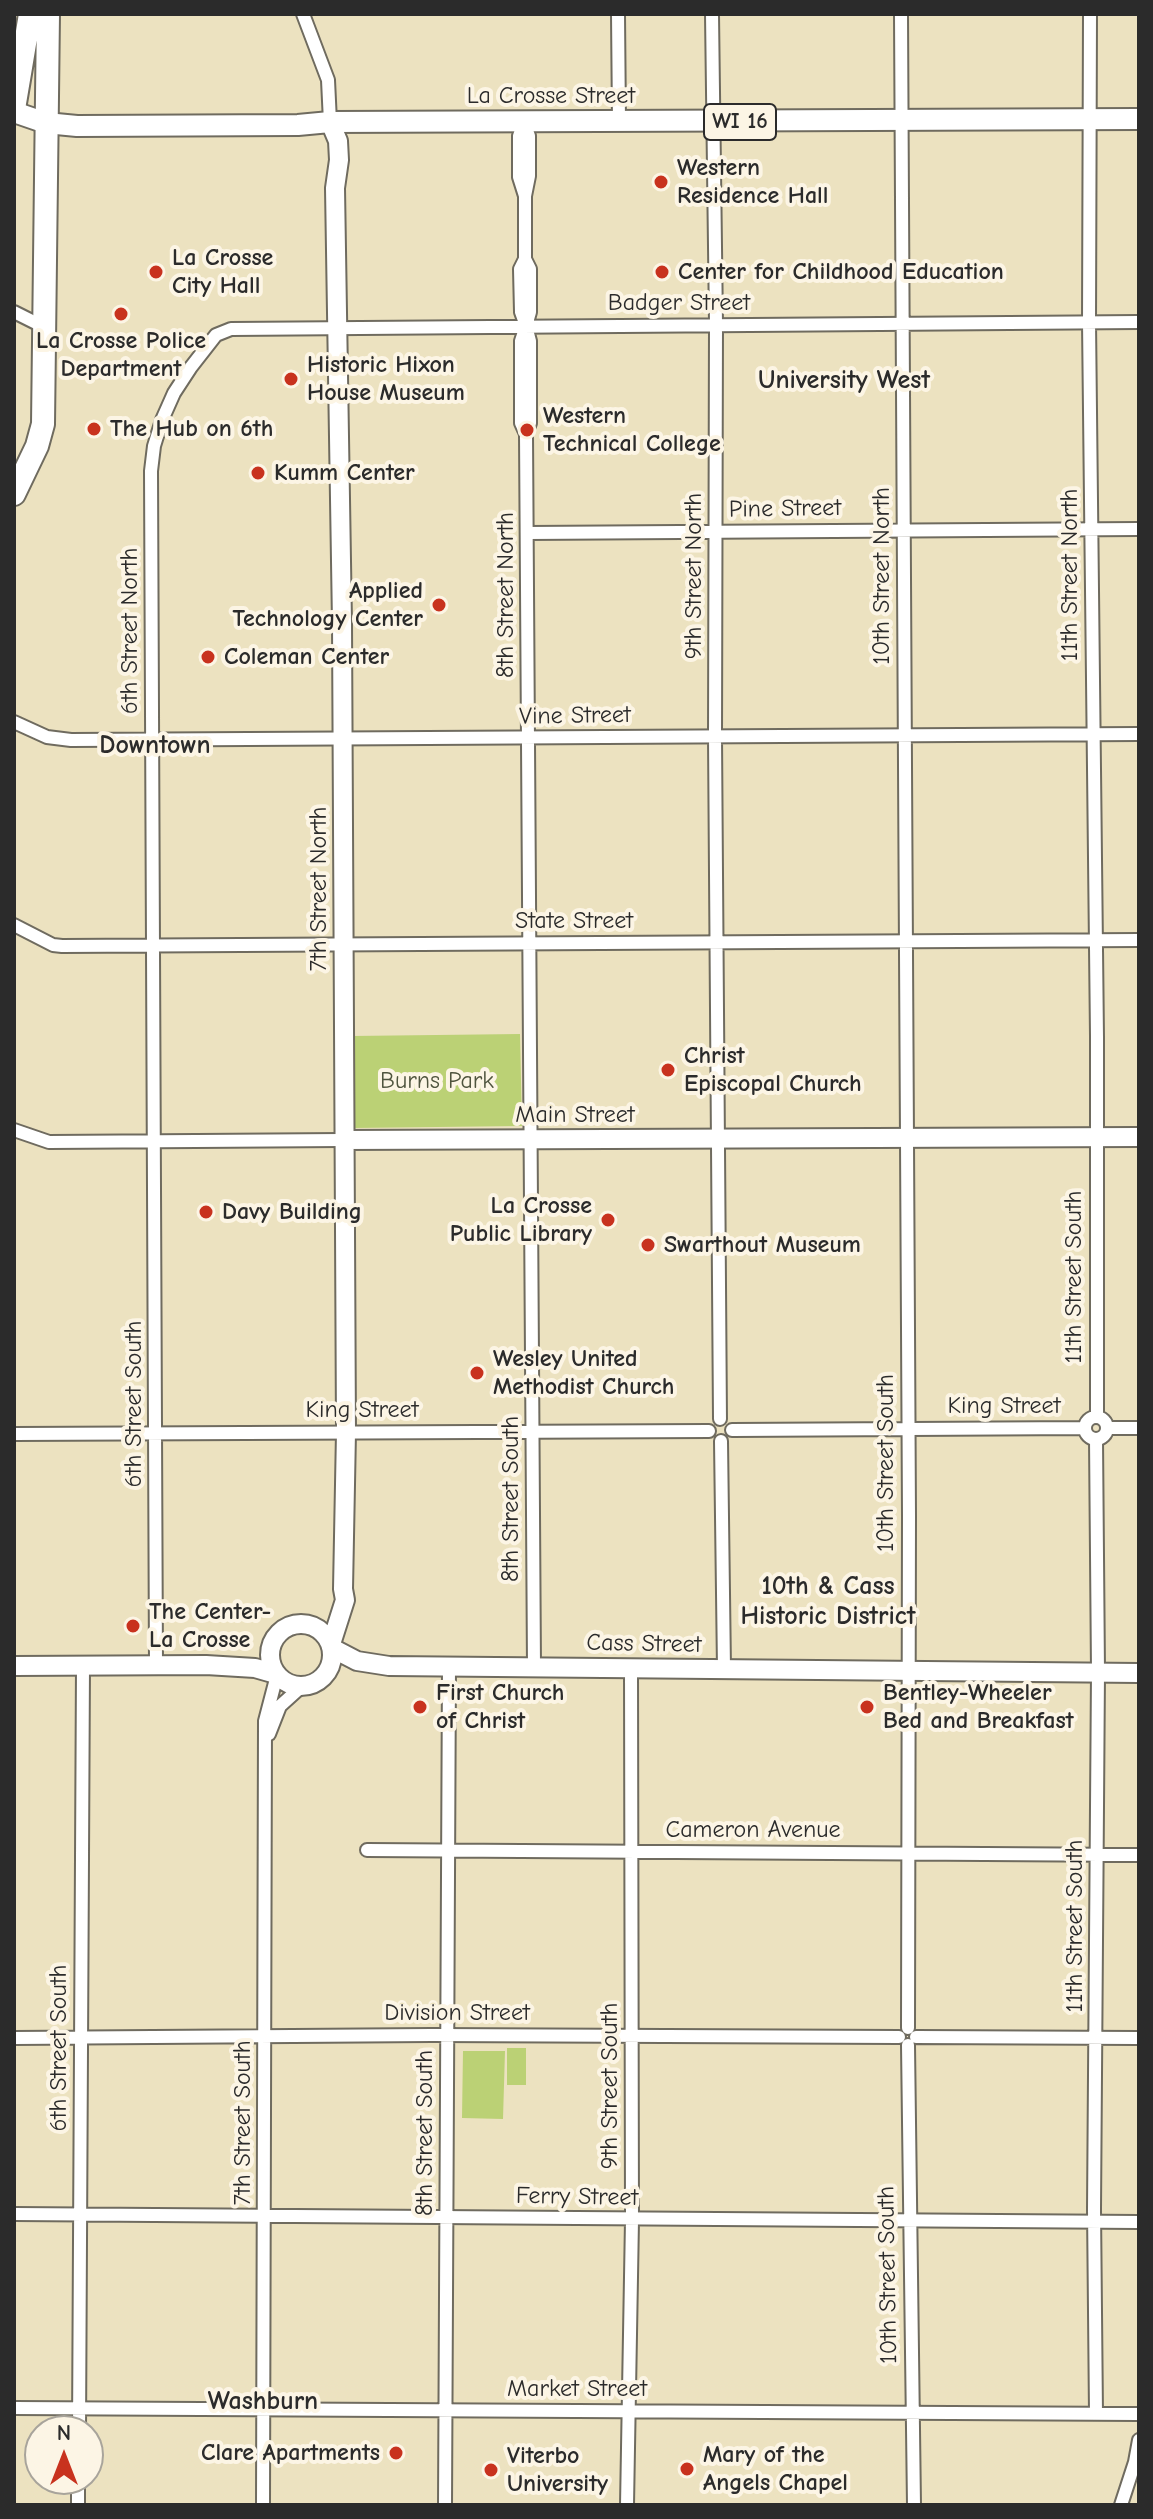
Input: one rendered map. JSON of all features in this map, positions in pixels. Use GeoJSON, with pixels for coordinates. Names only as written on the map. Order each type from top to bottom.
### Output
{"type":"FeatureCollection","features":[{"type":"Feature","properties":{"kind":"highway"},"geometry":{"type":"LineString","coordinates":[[14,111],[30,14]]}},
{"type":"Feature","properties":{"kind":"highway"},"geometry":{"type":"LineString","coordinates":[[14,494],[37,446],[43,424],[38,14]]}},
{"type":"Feature","properties":{"kind":"highway"},"geometry":{"type":"LineString","coordinates":[[41,121],[48,14]]}},
{"type":"Feature","properties":{"kind":"main road","name":"La Crosse Street"},"geometry":{"type":"LineString","coordinates":[[14,111],[41,121],[102,126],[1090,119]]}},
{"type":"Feature","properties":{"kind":"main road","name":"WI 16"},"geometry":{"type":"LineString","coordinates":[[1090,119],[1139,119]]}},
{"type":"Feature","properties":{"kind":"main road","name":"7th Street North"},"geometry":{"type":"LineString","coordinates":[[330,122],[338,141],[335,188],[346,1432],[344,1608],[331,1646]]}},
{"type":"Feature","properties":{"kind":"main road","name":"Main Street"},"geometry":{"type":"LineString","coordinates":[[343,1140],[1139,1137]]}},
{"type":"Feature","properties":{"kind":"main road"},"geometry":{"type":"LineString","coordinates":[[309,1625],[324,1633],[331,1646],[332,1663],[325,1676],[314,1684],[301,1687],[287,1683],[277,1674],[270,1660],[273,1643],[279,1633],[290,1626],[309,1625],[326,1617],[343,1589]]}},
{"type":"Feature","properties":{"kind":"main road"},"geometry":{"type":"LineString","coordinates":[[206,1665],[249,1655],[273,1643]]}},
{"type":"Feature","properties":{"kind":"main road","name":"Cass Street"},"geometry":{"type":"LineString","coordinates":[[331,1646],[357,1661],[389,1666]]}},
{"type":"Feature","properties":{"kind":"main road"},"geometry":{"type":"LineString","coordinates":[[14,1666],[206,1665],[255,1668],[277,1674]]}},
{"type":"Feature","properties":{"kind":"main road","name":"Cass Street"},"geometry":{"type":"LineString","coordinates":[[325,1676],[389,1666],[1139,1673]]}},
{"type":"Feature","properties":{"kind":"street","name":"7th Street North"},"geometry":{"type":"LineString","coordinates":[[303,14],[328,80],[330,122]]}},
{"type":"Feature","properties":{"kind":"street"},"geometry":{"type":"LineString","coordinates":[[618,14],[619,122]]}},
{"type":"Feature","properties":{"kind":"street","name":"9th Street North"},"geometry":{"type":"LineString","coordinates":[[712,14],[719,1138]]}},
{"type":"Feature","properties":{"kind":"street","name":"10th Street North"},"geometry":{"type":"LineString","coordinates":[[901,14],[907,1138]]}},
{"type":"Feature","properties":{"kind":"street","name":"11th Street North"},"geometry":{"type":"LineString","coordinates":[[1090,14],[1089,322],[1096,1137]]}},
{"type":"Feature","properties":{"kind":"street","name":"8th Street North"},"geometry":{"type":"LineString","coordinates":[[524,122],[519,136],[519,177],[525,196],[525,259],[520,269],[520,298],[526,326],[521,341],[521,423],[526,434],[528,533],[531,1139]]}},
{"type":"Feature","properties":{"kind":"street"},"geometry":{"type":"LineString","coordinates":[[14,312],[44,327]]}},
{"type":"Feature","properties":{"kind":"street","name":"Badger Street"},"geometry":{"type":"LineString","coordinates":[[220,331],[338,327],[1139,322]]}},
{"type":"Feature","properties":{"kind":"street","name":"6th Street North"},"geometry":{"type":"LineString","coordinates":[[155,1142],[151,471],[154,446],[174,393],[220,331]]}},
{"type":"Feature","properties":{"kind":"street","name":"Pine Street"},"geometry":{"type":"LineString","coordinates":[[528,533],[1139,529]]}},
{"type":"Feature","properties":{"kind":"street","name":"Vine Street"},"geometry":{"type":"LineString","coordinates":[[14,722],[58,739],[1139,734]]}},
{"type":"Feature","properties":{"kind":"street","name":"State Street"},"geometry":{"type":"LineString","coordinates":[[14,925],[53,945],[1139,940]]}},
{"type":"Feature","properties":{"kind":"street","name":"Main Street"},"geometry":{"type":"LineString","coordinates":[[14,1130],[49,1142],[343,1140]]}},
{"type":"Feature","properties":{"kind":"street","name":"11th Street South"},"geometry":{"type":"LineString","coordinates":[[1096,1137],[1097,1417]]}},
{"type":"Feature","properties":{"kind":"street"},"geometry":{"type":"LineString","coordinates":[[719,1138],[720,1419]]}},
{"type":"Feature","properties":{"kind":"street","name":"10th Street South"},"geometry":{"type":"LineString","coordinates":[[907,1138],[908,2037],[914,2505]]}},
{"type":"Feature","properties":{"kind":"street","name":"8th Street South"},"geometry":{"type":"LineString","coordinates":[[531,1139],[534,1666]]}},
{"type":"Feature","properties":{"kind":"street","name":"6th Street South"},"geometry":{"type":"LineString","coordinates":[[155,1142],[156,1666]]}},
{"type":"Feature","properties":{"kind":"street"},"geometry":{"type":"LineString","coordinates":[[1097,1417],[1105,1422],[1107,1428],[1105,1434],[1096,1439],[1089,1437],[1085,1428],[1087,1421],[1097,1417]]}},
{"type":"Feature","properties":{"kind":"street"},"geometry":{"type":"LineString","coordinates":[[720,1419],[730,1423],[732,1430],[727,1439],[721,1441],[714,1439],[709,1431],[713,1421],[720,1419]]}},
{"type":"Feature","properties":{"kind":"street","name":"King Street"},"geometry":{"type":"LineString","coordinates":[[732,1430],[1085,1428]]}},
{"type":"Feature","properties":{"kind":"street"},"geometry":{"type":"LineString","coordinates":[[1107,1428],[1139,1428]]}},
{"type":"Feature","properties":{"kind":"street","name":"King Street"},"geometry":{"type":"LineString","coordinates":[[14,1434],[709,1431]]}},
{"type":"Feature","properties":{"kind":"street","name":"11th Street South"},"geometry":{"type":"LineString","coordinates":[[1096,1439],[1096,2414]]}},
{"type":"Feature","properties":{"kind":"street"},"geometry":{"type":"LineString","coordinates":[[721,1441],[724,1669]]}},
{"type":"Feature","properties":{"kind":"street","name":"6th Street South"},"geometry":{"type":"LineString","coordinates":[[79,2415],[83,1666]]}},
{"type":"Feature","properties":{"kind":"street","name":"8th Street South"},"geometry":{"type":"LineString","coordinates":[[445,2505],[449,1666]]}},
{"type":"Feature","properties":{"kind":"street","name":"9th Street South"},"geometry":{"type":"LineString","coordinates":[[627,2505],[632,2220],[631,1667]]}},
{"type":"Feature","properties":{"kind":"street","name":"7th Street South"},"geometry":{"type":"LineString","coordinates":[[263,2505],[266,1710],[277,1674]]}},
{"type":"Feature","properties":{"kind":"street","name":"7th Street South"},"geometry":{"type":"LineString","coordinates":[[266,1741],[280,1706],[301,1687]]}},
{"type":"Feature","properties":{"kind":"street","name":"Cameron Avenue"},"geometry":{"type":"LineString","coordinates":[[367,1850],[1139,1855]]}},
{"type":"Feature","properties":{"kind":"street","name":"Division Street"},"geometry":{"type":"LineString","coordinates":[[14,2038],[265,2035],[1139,2038]]}},
{"type":"Feature","properties":{"kind":"street","name":"Ferry Street"},"geometry":{"type":"LineString","coordinates":[[14,2214],[1139,2222]]}},
{"type":"Feature","properties":{"kind":"street","name":"Market Street"},"geometry":{"type":"LineString","coordinates":[[14,2408],[1139,2414]]}},
{"type":"Feature","properties":{"kind":"street"},"geometry":{"type":"LineString","coordinates":[[1121,2505],[1139,2440]]}},
{"type":"Feature","properties":{"kind":"green space","name":"Burns Park"},"geometry":{"type":"Polygon","coordinates":[[[520,1034],[522,1126],[353,1128],[352,1036],[520,1034]]]}},
{"type":"Feature","properties":{"kind":"green space"},"geometry":{"type":"Polygon","coordinates":[[[507,2048],[526,2048],[526,2085],[507,2085],[507,2048]]]}},
{"type":"Feature","properties":{"kind":"green space"},"geometry":{"type":"Polygon","coordinates":[[[463,2051],[505,2051],[503,2119],[462,2118],[463,2051]]]}},
{"type":"Feature","properties":{"kind":"place","name":"Western Residence Hall"},"geometry":{"type":"Point","coordinates":[661,182]}},
{"type":"Feature","properties":{"kind":"place","name":"La Crosse City Hall"},"geometry":{"type":"Point","coordinates":[156,272]}},
{"type":"Feature","properties":{"kind":"place","name":"Center for Childhood Education"},"geometry":{"type":"Point","coordinates":[662,272]}},
{"type":"Feature","properties":{"kind":"place","name":"La Crosse Police Department"},"geometry":{"type":"Point","coordinates":[121,314]}},
{"type":"Feature","properties":{"kind":"place","name":"Historic Hixon House Museum"},"geometry":{"type":"Point","coordinates":[291,379]}},
{"type":"Feature","properties":{"kind":"place","name":"The Hub on 6th"},"geometry":{"type":"Point","coordinates":[94,429]}},
{"type":"Feature","properties":{"kind":"place","name":"Western Technical College"},"geometry":{"type":"Point","coordinates":[527,430]}},
{"type":"Feature","properties":{"kind":"place","name":"Kumm Center"},"geometry":{"type":"Point","coordinates":[258,473]}},
{"type":"Feature","properties":{"kind":"place","name":"Applied Technology Center"},"geometry":{"type":"Point","coordinates":[439,605]}},
{"type":"Feature","properties":{"kind":"place","name":"Coleman Center"},"geometry":{"type":"Point","coordinates":[208,657]}},
{"type":"Feature","properties":{"kind":"place","name":"Christ Episcopal Church"},"geometry":{"type":"Point","coordinates":[668,1070]}},
{"type":"Feature","properties":{"kind":"place","name":"Davy Building"},"geometry":{"type":"Point","coordinates":[206,1212]}},
{"type":"Feature","properties":{"kind":"place","name":"La Crosse Public Library"},"geometry":{"type":"Point","coordinates":[608,1220]}},
{"type":"Feature","properties":{"kind":"place","name":"Swarthout Museum"},"geometry":{"type":"Point","coordinates":[648,1245]}},
{"type":"Feature","properties":{"kind":"place","name":"Wesley United Methodist Church"},"geometry":{"type":"Point","coordinates":[477,1373]}},
{"type":"Feature","properties":{"kind":"place","name":"The Center- La Crosse"},"geometry":{"type":"Point","coordinates":[133,1626]}},
{"type":"Feature","properties":{"kind":"place","name":"First Church of Christ"},"geometry":{"type":"Point","coordinates":[420,1707]}},
{"type":"Feature","properties":{"kind":"place","name":"Bentley-Wheeler Bed and Breakfast"},"geometry":{"type":"Point","coordinates":[867,1707]}},
{"type":"Feature","properties":{"kind":"place","name":"Clare Apartments"},"geometry":{"type":"Point","coordinates":[396,2453]}},
{"type":"Feature","properties":{"kind":"place","name":"Mary of the Angels Chapel"},"geometry":{"type":"Point","coordinates":[687,2469]}},
{"type":"Feature","properties":{"kind":"place","name":"Viterbo University"},"geometry":{"type":"Point","coordinates":[491,2470]}},
{"type":"Feature","properties":{"kind":"district","name":"University West"},"geometry":{"type":"Point","coordinates":[844,381]}},
{"type":"Feature","properties":{"kind":"district","name":"Downtown"},"geometry":{"type":"Point","coordinates":[155,746]}},
{"type":"Feature","properties":{"kind":"district","name":"10th & Cass Historic District"},"geometry":{"type":"Point","coordinates":[828,1602]}},
{"type":"Feature","properties":{"kind":"district","name":"Washburn"},"geometry":{"type":"Point","coordinates":[263,2402]}}]}
